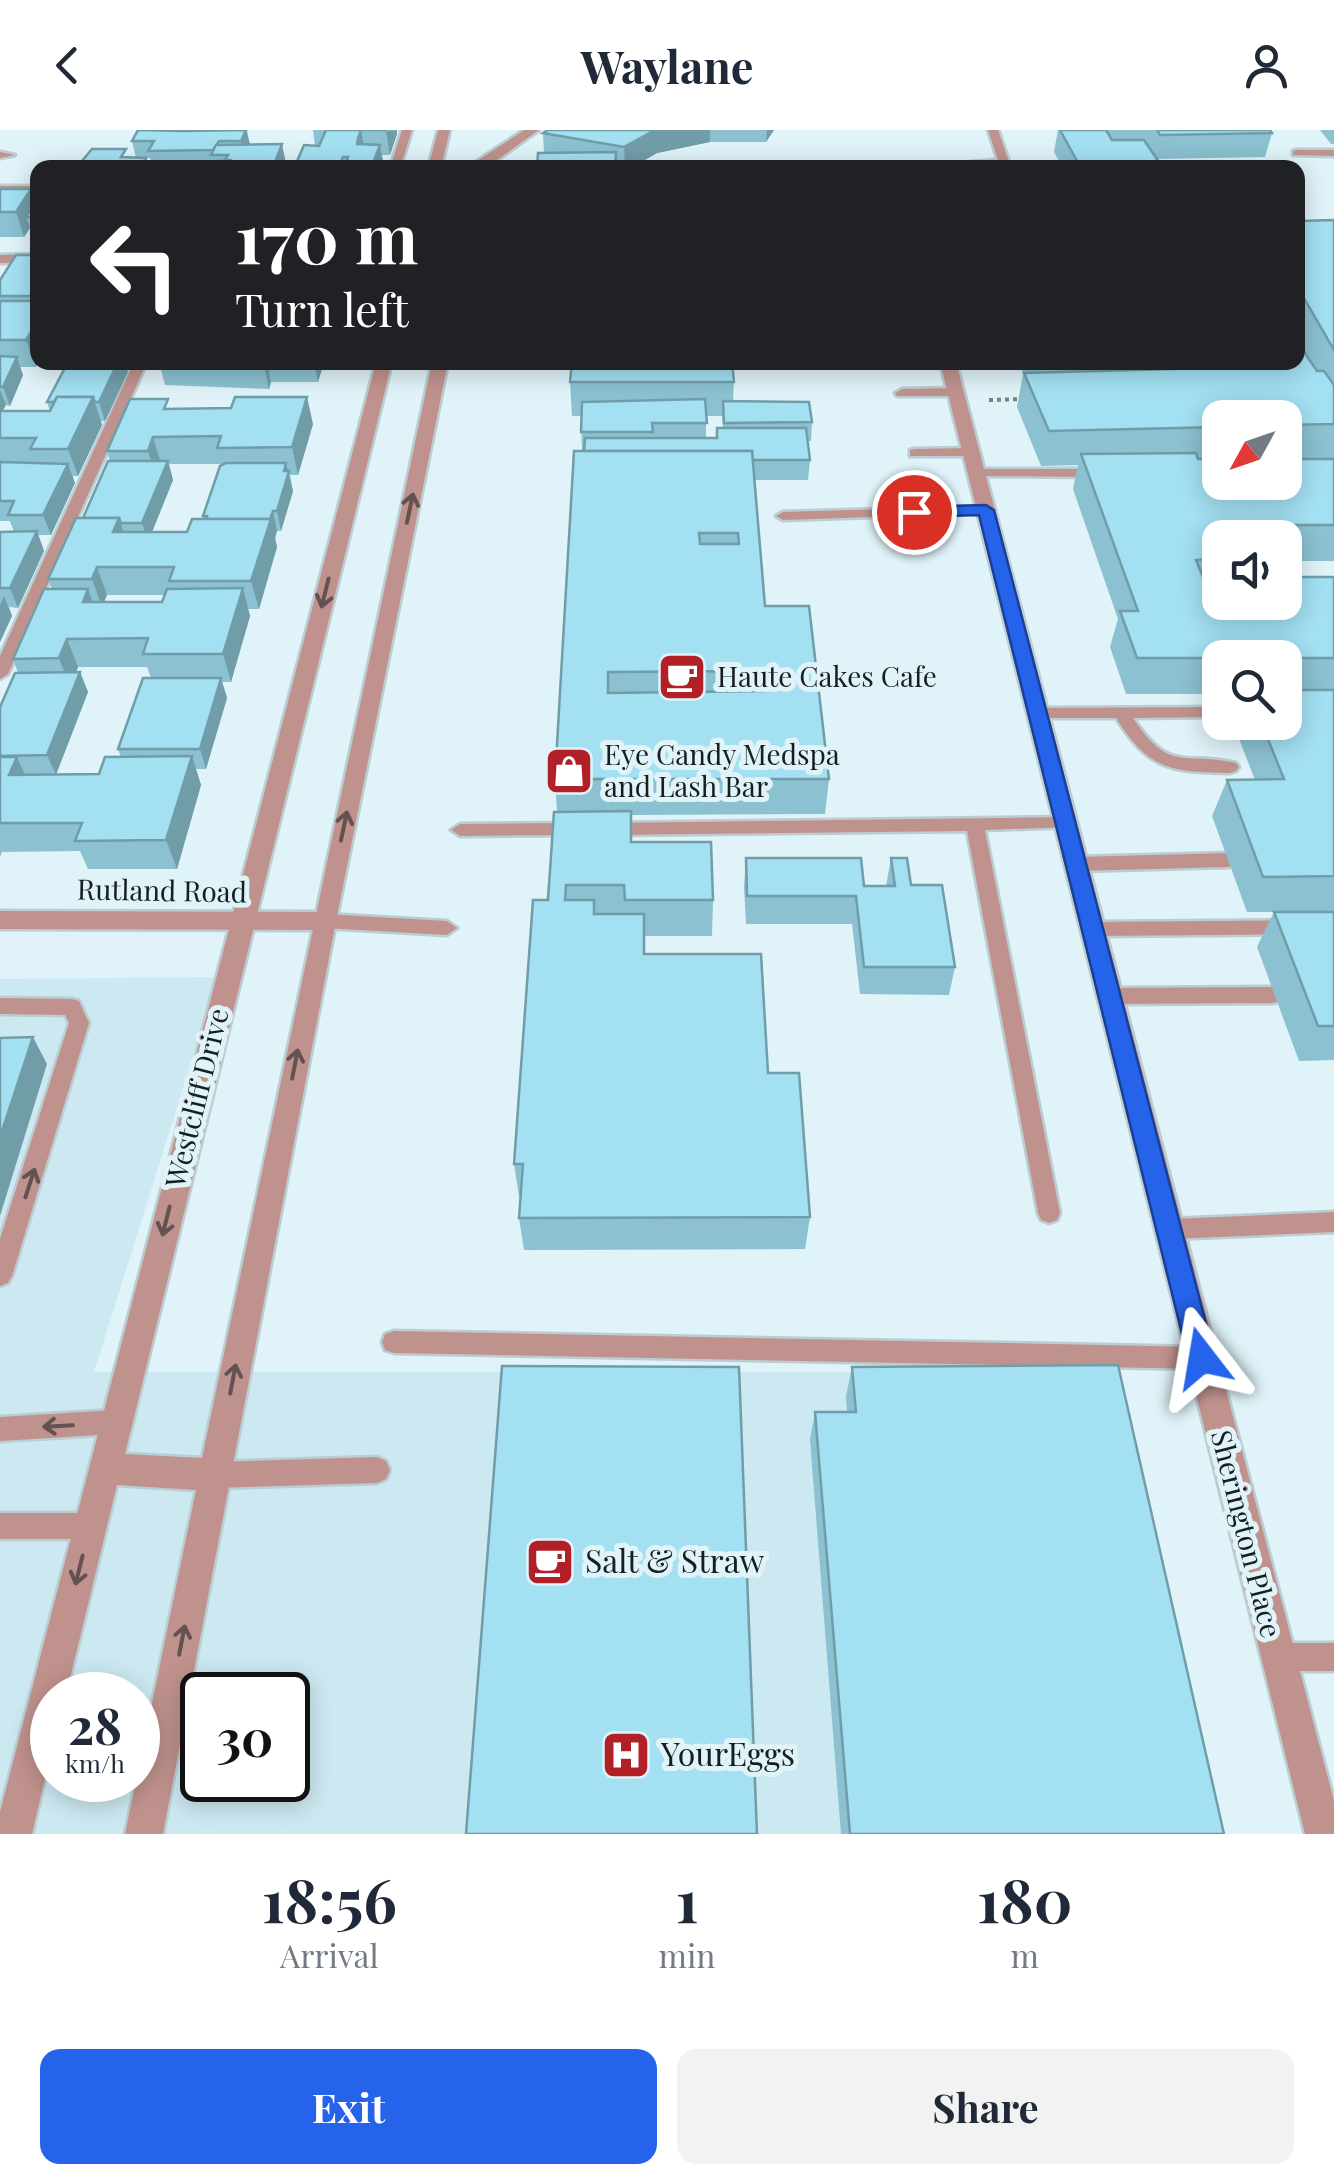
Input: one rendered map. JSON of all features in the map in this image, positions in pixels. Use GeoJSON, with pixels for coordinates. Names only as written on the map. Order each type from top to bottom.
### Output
{"type":"FeatureCollection","features":[{"type":"Feature","properties":{"kind":"street"},"geometry":{"type":"LineString","coordinates":[[436,160],[444,130]]}},
{"type":"Feature","properties":{"kind":"street"},"geometry":{"type":"LineString","coordinates":[[482,160],[532,130]]}},
{"type":"Feature","properties":{"kind":"street"},"geometry":{"type":"LineString","coordinates":[[0,258],[30,258]]}},
{"type":"Feature","properties":{"kind":"street","name":"Westcliff Drive"},"geometry":{"type":"LineString","coordinates":[[13,1834],[382,370]]}},
{"type":"Feature","properties":{"kind":"street"},"geometry":{"type":"LineString","coordinates":[[144,1834],[324,922],[438,370]]}},
{"type":"Feature","properties":{"kind":"street","name":"Sherington Place"},"geometry":{"type":"LineString","coordinates":[[950,370],[1324,1834]]}},
{"type":"Feature","properties":{"kind":"street","name":"Rutland Road"},"geometry":{"type":"LineString","coordinates":[[0,920],[324,922]]}},
{"type":"Feature","properties":{"kind":"street"},"geometry":{"type":"LineString","coordinates":[[104,1469],[215,1475]]}},
{"type":"Feature","properties":{"kind":"lane"},"geometry":{"type":"LineString","coordinates":[[398,160],[407,130]]}},
{"type":"Feature","properties":{"kind":"lane"},"geometry":{"type":"LineString","coordinates":[[993,130],[1003,160]]}},
{"type":"Feature","properties":{"kind":"lane"},"geometry":{"type":"LineString","coordinates":[[1297,152],[1334,152]]}},
{"type":"Feature","properties":{"kind":"lane"},"geometry":{"type":"LineString","coordinates":[[0,189],[30,189]]}},
{"type":"Feature","properties":{"kind":"lane"},"geometry":{"type":"LineString","coordinates":[[0,674],[138,370]]}},
{"type":"Feature","properties":{"kind":"lane"},"geometry":{"type":"LineString","coordinates":[[902,393],[957,396]]}},
{"type":"Feature","properties":{"kind":"lane"},"geometry":{"type":"LineString","coordinates":[[915,453],[974,462],[1128,472]]}},
{"type":"Feature","properties":{"kind":"lane"},"geometry":{"type":"LineString","coordinates":[[783,516],[986,510]]}},
{"type":"Feature","properties":{"kind":"lane"},"geometry":{"type":"LineString","coordinates":[[1037,713],[1202,712]]}},
{"type":"Feature","properties":{"kind":"lane"},"geometry":{"type":"LineString","coordinates":[[1121,713],[1142,748],[1175,766],[1230,767]]}},
{"type":"Feature","properties":{"kind":"lane"},"geometry":{"type":"LineString","coordinates":[[460,830],[1066,823]]}},
{"type":"Feature","properties":{"kind":"lane"},"geometry":{"type":"LineString","coordinates":[[976,824],[1049,1213]]}},
{"type":"Feature","properties":{"kind":"lane"},"geometry":{"type":"LineString","coordinates":[[1076,864],[1229,860]]}},
{"type":"Feature","properties":{"kind":"lane"},"geometry":{"type":"LineString","coordinates":[[324,922],[447,928]]}},
{"type":"Feature","properties":{"kind":"lane"},"geometry":{"type":"LineString","coordinates":[[1092,929],[1334,927]]}},
{"type":"Feature","properties":{"kind":"lane"},"geometry":{"type":"LineString","coordinates":[[1110,996],[1274,995]]}},
{"type":"Feature","properties":{"kind":"lane"},"geometry":{"type":"LineString","coordinates":[[0,1006],[77,1010],[78,1034],[0,1276]]}},
{"type":"Feature","properties":{"kind":"lane"},"geometry":{"type":"LineString","coordinates":[[1170,1229],[1334,1222]]}},
{"type":"Feature","properties":{"kind":"lane"},"geometry":{"type":"LineString","coordinates":[[394,1342],[1202,1358]]}},
{"type":"Feature","properties":{"kind":"lane"},"geometry":{"type":"LineString","coordinates":[[0,1429],[116,1422]]}},
{"type":"Feature","properties":{"kind":"lane"},"geometry":{"type":"LineString","coordinates":[[215,1475],[377,1470]]}},
{"type":"Feature","properties":{"kind":"lane"},"geometry":{"type":"LineString","coordinates":[[0,1526],[90,1526]]}},
{"type":"Feature","properties":{"kind":"lane"},"geometry":{"type":"LineString","coordinates":[[1278,1657],[1334,1657]]}},
{"type":"Feature","properties":{"kind":"path"},"geometry":{"type":"LineString","coordinates":[[1168,370],[1172,378]]}},
{"type":"Feature","properties":{"kind":"path"},"geometry":{"type":"LineString","coordinates":[[957,396],[1026,398]]}},
{"type":"Feature","properties":{"kind":"shaded area"},"geometry":{"type":"Polygon","coordinates":[[[218,977],[94,1372],[1110,1372],[1211,1834],[0,1834],[0,979],[218,977]]]}},
{"type":"Feature","properties":{"kind":"building"},"geometry":{"type":"Polygon","coordinates":[[[138,130],[246,130],[241,141],[219,141],[213,150],[148,151],[154,141],[132,141],[138,130]]]}},
{"type":"Feature","properties":{"kind":"building"},"geometry":{"type":"Polygon","coordinates":[[[326,130],[361,130],[357,144],[380,145],[374,160],[343,157],[298,160],[304,145],[319,146],[326,130]]]}},
{"type":"Feature","properties":{"kind":"building"},"geometry":{"type":"Polygon","coordinates":[[[655,130],[624,147],[543,133],[655,130]]]}},
{"type":"Feature","properties":{"kind":"building"},"geometry":{"type":"Polygon","coordinates":[[[1060,130],[1106,130],[1112,140],[1144,140],[1158,160],[1077,160],[1060,130]]]}},
{"type":"Feature","properties":{"kind":"building"},"geometry":{"type":"Polygon","coordinates":[[[1157,130],[1270,130],[1272,133],[1160,135],[1157,130]]]}},
{"type":"Feature","properties":{"kind":"building"},"geometry":{"type":"Polygon","coordinates":[[[282,144],[276,160],[225,160],[228,155],[211,155],[216,145],[282,144]]]}},
{"type":"Feature","properties":{"kind":"building"},"geometry":{"type":"Polygon","coordinates":[[[92,149],[126,149],[121,157],[146,158],[145,160],[83,160],[92,149]]]}},
{"type":"Feature","properties":{"kind":"building"},"geometry":{"type":"Polygon","coordinates":[[[616,152],[616,160],[538,160],[538,153],[616,152]]]}},
{"type":"Feature","properties":{"kind":"building"},"geometry":{"type":"Polygon","coordinates":[[[0,189],[30,189],[16,212],[0,212],[0,189]]]}},
{"type":"Feature","properties":{"kind":"building"},"geometry":{"type":"Polygon","coordinates":[[[1334,220],[1334,350],[1305,300],[1305,221],[1334,220]]]}},
{"type":"Feature","properties":{"kind":"building"},"geometry":{"type":"Polygon","coordinates":[[[16,255],[30,255],[30,296],[0,296],[0,280],[16,255]]]}},
{"type":"Feature","properties":{"kind":"building"},"geometry":{"type":"Polygon","coordinates":[[[0,301],[30,301],[30,334],[26,340],[0,340],[0,301]]]}},
{"type":"Feature","properties":{"kind":"building"},"geometry":{"type":"Polygon","coordinates":[[[1305,353],[1317,371],[1324,371],[1334,385],[1334,424],[1302,425],[1302,400],[1202,400],[1202,427],[1049,431],[1024,373],[1305,370],[1305,353]]]}},
{"type":"Feature","properties":{"kind":"building"},"geometry":{"type":"Polygon","coordinates":[[[0,356],[17,357],[3,387],[0,387],[0,356]]]}},
{"type":"Feature","properties":{"kind":"building"},"geometry":{"type":"Polygon","coordinates":[[[64,370],[114,370],[99,402],[93,397],[57,397],[54,402],[47,402],[64,370]]]}},
{"type":"Feature","properties":{"kind":"building"},"geometry":{"type":"Polygon","coordinates":[[[571,370],[733,370],[734,382],[570,382],[571,370]]]}},
{"type":"Feature","properties":{"kind":"building"},"geometry":{"type":"Polygon","coordinates":[[[57,397],[93,397],[68,449],[30,449],[36,438],[0,438],[0,411],[50,411],[57,397]]]}},
{"type":"Feature","properties":{"kind":"building"},"geometry":{"type":"Polygon","coordinates":[[[235,397],[307,397],[292,447],[217,448],[221,436],[153,437],[148,451],[107,451],[130,399],[168,399],[164,409],[231,408],[235,397]]]}},
{"type":"Feature","properties":{"kind":"building"},"geometry":{"type":"Polygon","coordinates":[[[705,399],[707,423],[652,423],[653,432],[581,432],[582,402],[705,399]]]}},
{"type":"Feature","properties":{"kind":"building"},"geometry":{"type":"Polygon","coordinates":[[[723,401],[809,402],[812,422],[724,423],[723,401]]]}},
{"type":"Feature","properties":{"kind":"building"},"geometry":{"type":"Polygon","coordinates":[[[717,428],[806,428],[810,460],[753,460],[752,451],[584,451],[585,438],[717,438],[717,428]]]}},
{"type":"Feature","properties":{"kind":"building"},"geometry":{"type":"Polygon","coordinates":[[[574,451],[752,451],[765,606],[809,606],[829,779],[555,779],[574,451]],[[699,533],[700,544],[739,544],[738,533],[699,533]],[[765,671],[608,672],[608,693],[766,691],[765,671]]]}},
{"type":"Feature","properties":{"kind":"building"},"geometry":{"type":"Polygon","coordinates":[[[1196,453],[1202,459],[1202,500],[1302,500],[1302,459],[1334,459],[1334,525],[1302,525],[1302,520],[1202,520],[1202,560],[1196,560],[1202,575],[1202,620],[1302,620],[1302,577],[1334,577],[1334,658],[1302,658],[1302,640],[1202,640],[1202,658],[1137,658],[1120,611],[1138,611],[1081,454],[1196,453]]]}},
{"type":"Feature","properties":{"kind":"building"},"geometry":{"type":"Polygon","coordinates":[[[108,461],[168,461],[142,523],[121,523],[119,518],[83,518],[108,461]]]}},
{"type":"Feature","properties":{"kind":"building"},"geometry":{"type":"Polygon","coordinates":[[[0,462],[68,464],[43,515],[8,515],[14,501],[0,501],[0,462]]]}},
{"type":"Feature","properties":{"kind":"building"},"geometry":{"type":"Polygon","coordinates":[[[286,463],[284,471],[289,471],[277,511],[273,511],[270,519],[203,516],[220,466],[286,463]]]}},
{"type":"Feature","properties":{"kind":"building"},"geometry":{"type":"Polygon","coordinates":[[[76,518],[119,518],[113,532],[187,532],[192,519],[271,519],[251,581],[169,581],[174,567],[97,567],[92,579],[48,579],[76,518]]]}},
{"type":"Feature","properties":{"kind":"building"},"geometry":{"type":"Polygon","coordinates":[[[37,531],[10,588],[0,588],[0,532],[37,531]]]}},
{"type":"Feature","properties":{"kind":"building"},"geometry":{"type":"Polygon","coordinates":[[[243,588],[223,654],[143,654],[148,638],[67,639],[59,658],[13,659],[44,589],[88,589],[83,602],[162,602],[167,589],[243,588]]]}},
{"type":"Feature","properties":{"kind":"building"},"geometry":{"type":"Polygon","coordinates":[[[80,672],[47,755],[0,756],[0,707],[15,673],[80,672]]]}},
{"type":"Feature","properties":{"kind":"building"},"geometry":{"type":"Polygon","coordinates":[[[143,678],[221,678],[200,749],[118,749],[143,678]]]}},
{"type":"Feature","properties":{"kind":"building"},"geometry":{"type":"Polygon","coordinates":[[[1302,690],[1334,690],[1334,876],[1263,877],[1227,780],[1284,779],[1268,740],[1302,740],[1302,690]]]}},
{"type":"Feature","properties":{"kind":"building"},"geometry":{"type":"Polygon","coordinates":[[[192,756],[166,840],[75,841],[82,823],[0,823],[0,757],[17,757],[9,775],[99,774],[105,757],[192,756]]]}},
{"type":"Feature","properties":{"kind":"building"},"geometry":{"type":"Polygon","coordinates":[[[631,811],[631,842],[711,842],[713,900],[625,900],[624,885],[566,885],[565,900],[594,900],[594,914],[644,914],[644,954],[761,954],[768,1073],[799,1073],[810,1217],[519,1218],[523,1164],[514,1164],[533,900],[548,900],[554,812],[631,811]]]}},
{"type":"Feature","properties":{"kind":"building"},"geometry":{"type":"Polygon","coordinates":[[[746,858],[861,858],[864,886],[895,886],[891,858],[907,858],[911,885],[942,885],[955,967],[864,967],[856,896],[747,896],[746,858]]]}},
{"type":"Feature","properties":{"kind":"building"},"geometry":{"type":"Polygon","coordinates":[[[1274,912],[1334,912],[1334,1026],[1318,1026],[1274,912]]]}},
{"type":"Feature","properties":{"kind":"building"},"geometry":{"type":"Polygon","coordinates":[[[33,1037],[0,1137],[0,1038],[33,1037]]]}},
{"type":"Feature","properties":{"kind":"building"},"geometry":{"type":"Polygon","coordinates":[[[1118,1365],[1224,1834],[850,1834],[815,1412],[856,1412],[852,1367],[1118,1365]]]}},
{"type":"Feature","properties":{"kind":"building"},"geometry":{"type":"Polygon","coordinates":[[[502,1366],[739,1367],[757,1834],[466,1834],[502,1366]]]}},
{"type":"Feature","properties":{"kind":"place","name":"Haute Cakes Cafe"},"geometry":{"type":"Point","coordinates":[682,677]}},
{"type":"Feature","properties":{"kind":"place","name":"Eye Candy Medspa and Lash Bar"},"geometry":{"type":"Point","coordinates":[569,771]}},
{"type":"Feature","properties":{"kind":"place","name":"Salt & Straw"},"geometry":{"type":"Point","coordinates":[550,1562]}},
{"type":"Feature","properties":{"kind":"place","name":"YourEggs"},"geometry":{"type":"Point","coordinates":[626,1755]}},
{"type":"Feature","properties":{"kind":"route"},"geometry":{"type":"LineString","coordinates":[[914,512],[986,510],[1202,1358]]}}]}
